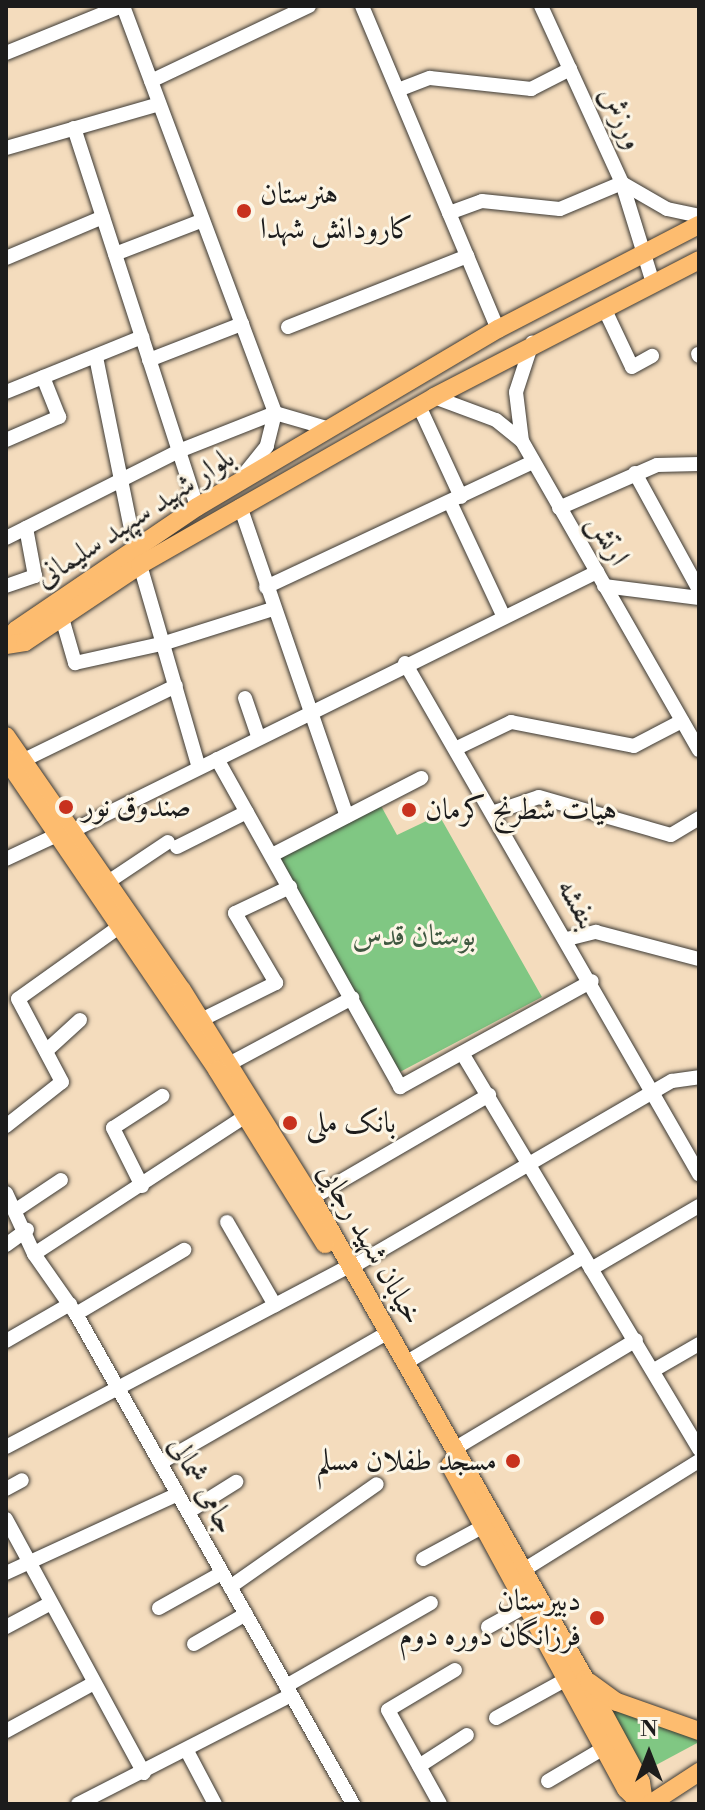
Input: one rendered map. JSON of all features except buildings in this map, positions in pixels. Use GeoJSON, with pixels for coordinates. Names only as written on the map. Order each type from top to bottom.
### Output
{"type":"FeatureCollection","features":[{"type":"Feature","properties":{"kind":"main road","name":"بلوار شهید سپهبد سلیمانی"},"geometry":{"type":"LineString","coordinates":[[7,645],[25,642],[62,618],[197,507],[236,483],[498,329],[699,225]]}},
{"type":"Feature","properties":{"kind":"main road","name":"بلوار شهید سپهبد سلیمانی"},"geometry":{"type":"LineString","coordinates":[[7,645],[16,630],[138,557],[240,506],[532,343],[699,260]]}},
{"type":"Feature","properties":{"kind":"main road","name":"خیابان شهید رجایی"},"geometry":{"type":"LineString","coordinates":[[6,736],[15,760],[64,834],[119,927],[201,1020],[312,1198],[380,1337],[454,1449],[522,1571],[576,1679],[604,1748],[645,1804]]}},
{"type":"Feature","properties":{"kind":"main road","name":"خیابان شهید رجایی"},"geometry":{"type":"LineString","coordinates":[[64,834],[108,882],[244,1117],[407,1362],[482,1527],[526,1606],[641,1782],[645,1804]]}},
{"type":"Feature","properties":{"kind":"main road"},"geometry":{"type":"LineString","coordinates":[[576,1679],[617,1702],[699,1731]]}},
{"type":"Feature","properties":{"kind":"main road"},"geometry":{"type":"LineString","coordinates":[[645,1804],[697,1777]]}},
{"type":"Feature","properties":{"kind":"street"},"geometry":{"type":"LineString","coordinates":[[6,53],[123,6],[275,413],[267,446],[236,483]]}},
{"type":"Feature","properties":{"kind":"street"},"geometry":{"type":"LineString","coordinates":[[151,81],[309,6]]}},
{"type":"Feature","properties":{"kind":"street"},"geometry":{"type":"LineString","coordinates":[[362,6],[498,329]]}},
{"type":"Feature","properties":{"kind":"street","name":"ورزش"},"geometry":{"type":"LineString","coordinates":[[541,6],[622,183],[653,283]]}},
{"type":"Feature","properties":{"kind":"street"},"geometry":{"type":"LineString","coordinates":[[398,90],[430,78],[531,89],[570,69]]}},
{"type":"Feature","properties":{"kind":"street"},"geometry":{"type":"LineString","coordinates":[[6,148],[159,104]]}},
{"type":"Feature","properties":{"kind":"street"},"geometry":{"type":"LineString","coordinates":[[74,128],[197,507]]}},
{"type":"Feature","properties":{"kind":"street"},"geometry":{"type":"LineString","coordinates":[[449,213],[482,201],[560,209],[622,183],[667,209],[699,216]]}},
{"type":"Feature","properties":{"kind":"street"},"geometry":{"type":"LineString","coordinates":[[6,258],[103,217]]}},
{"type":"Feature","properties":{"kind":"street"},"geometry":{"type":"LineString","coordinates":[[115,254],[203,220]]}},
{"type":"Feature","properties":{"kind":"street"},"geometry":{"type":"LineString","coordinates":[[288,327],[467,256]]}},
{"type":"Feature","properties":{"kind":"street"},"geometry":{"type":"LineString","coordinates":[[604,308],[632,367],[652,356]]}},
{"type":"Feature","properties":{"kind":"street"},"geometry":{"type":"LineString","coordinates":[[149,360],[242,324]]}},
{"type":"Feature","properties":{"kind":"street"},"geometry":{"type":"LineString","coordinates":[[6,392],[142,337]]}},
{"type":"Feature","properties":{"kind":"street"},"geometry":{"type":"LineString","coordinates":[[522,441],[516,392],[532,343]]}},
{"type":"Feature","properties":{"kind":"street"},"geometry":{"type":"LineString","coordinates":[[96,357],[138,557],[199,768]]}},
{"type":"Feature","properties":{"kind":"street"},"geometry":{"type":"LineString","coordinates":[[6,440],[59,417],[43,377]]}},
{"type":"Feature","properties":{"kind":"street"},"geometry":{"type":"LineString","coordinates":[[427,401],[456,499],[503,615]]}},
{"type":"Feature","properties":{"kind":"street","name":"ارتش"},"geometry":{"type":"LineString","coordinates":[[427,401],[496,420],[522,441],[699,750]]}},
{"type":"Feature","properties":{"kind":"street"},"geometry":{"type":"LineString","coordinates":[[6,538],[121,483],[179,451],[275,413],[330,429]]}},
{"type":"Feature","properties":{"kind":"street"},"geometry":{"type":"LineString","coordinates":[[266,587],[533,462]]}},
{"type":"Feature","properties":{"kind":"street"},"geometry":{"type":"LineString","coordinates":[[559,508],[635,473],[663,464],[699,464]]}},
{"type":"Feature","properties":{"kind":"street"},"geometry":{"type":"LineString","coordinates":[[635,473],[699,590]]}},
{"type":"Feature","properties":{"kind":"street"},"geometry":{"type":"LineString","coordinates":[[240,506],[273,609],[313,709],[347,816]]}},
{"type":"Feature","properties":{"kind":"street"},"geometry":{"type":"LineString","coordinates":[[6,586],[35,576],[26,528]]}},
{"type":"Feature","properties":{"kind":"street"},"geometry":{"type":"LineString","coordinates":[[6,859],[199,768],[503,615],[600,579],[699,598]]}},
{"type":"Feature","properties":{"kind":"street"},"geometry":{"type":"LineString","coordinates":[[62,618],[72,662],[165,643],[273,609]]}},
{"type":"Feature","properties":{"kind":"street","name":"بنفشه"},"geometry":{"type":"LineString","coordinates":[[405,663],[495,812],[699,1174]]}},
{"type":"Feature","properties":{"kind":"street"},"geometry":{"type":"LineString","coordinates":[[15,760],[176,686]]}},
{"type":"Feature","properties":{"kind":"street"},"geometry":{"type":"LineString","coordinates":[[245,698],[258,736]]}},
{"type":"Feature","properties":{"kind":"street"},"geometry":{"type":"LineString","coordinates":[[457,748],[511,722],[634,746],[682,721]]}},
{"type":"Feature","properties":{"kind":"street"},"geometry":{"type":"LineString","coordinates":[[217,759],[400,1087],[592,981]]}},
{"type":"Feature","properties":{"kind":"street"},"geometry":{"type":"LineString","coordinates":[[272,855],[421,778]]}},
{"type":"Feature","properties":{"kind":"street"},"geometry":{"type":"LineString","coordinates":[[495,812],[539,797],[671,835],[699,818]]}},
{"type":"Feature","properties":{"kind":"street"},"geometry":{"type":"LineString","coordinates":[[108,882],[173,844],[247,812]]}},
{"type":"Feature","properties":{"kind":"street"},"geometry":{"type":"LineString","coordinates":[[201,1020],[276,983],[235,913],[290,887]]}},
{"type":"Feature","properties":{"kind":"street"},"geometry":{"type":"LineString","coordinates":[[6,1126],[62,1082],[18,999],[119,927]]}},
{"type":"Feature","properties":{"kind":"street"},"geometry":{"type":"LineString","coordinates":[[567,939],[596,932],[699,959]]}},
{"type":"Feature","properties":{"kind":"street"},"geometry":{"type":"LineString","coordinates":[[229,1064],[352,998]]}},
{"type":"Feature","properties":{"kind":"street"},"geometry":{"type":"LineString","coordinates":[[46,1051],[80,1020]]}},
{"type":"Feature","properties":{"kind":"street"},"geometry":{"type":"LineString","coordinates":[[462,1053],[699,1449]]}},
{"type":"Feature","properties":{"kind":"street"},"geometry":{"type":"LineString","coordinates":[[6,1447],[117,1392],[347,1269],[682,1078],[699,1077]]}},
{"type":"Feature","properties":{"kind":"street"},"geometry":{"type":"LineString","coordinates":[[312,1198],[489,1095]]}},
{"type":"Feature","properties":{"kind":"street"},"geometry":{"type":"LineString","coordinates":[[142,1186],[113,1128],[162,1096]]}},
{"type":"Feature","properties":{"kind":"street"},"geometry":{"type":"LineString","coordinates":[[34,1254],[244,1117]]}},
{"type":"Feature","properties":{"kind":"street"},"geometry":{"type":"LineString","coordinates":[[16,1210],[61,1180]]}},
{"type":"Feature","properties":{"kind":"street","name":"جامی شمالی"},"geometry":{"type":"LineString","coordinates":[[6,1193],[27,1230],[34,1254],[73,1309],[117,1392],[353,1804]]}},
{"type":"Feature","properties":{"kind":"street"},"geometry":{"type":"LineString","coordinates":[[407,1362],[587,1263],[699,1206]]}},
{"type":"Feature","properties":{"kind":"street"},"geometry":{"type":"LineString","coordinates":[[227,1222],[275,1305]]}},
{"type":"Feature","properties":{"kind":"street"},"geometry":{"type":"LineString","coordinates":[[6,1245],[27,1230]]}},
{"type":"Feature","properties":{"kind":"street"},"geometry":{"type":"LineString","coordinates":[[6,1341],[184,1250]]}},
{"type":"Feature","properties":{"kind":"street"},"geometry":{"type":"LineString","coordinates":[[160,1463],[380,1337]]}},
{"type":"Feature","properties":{"kind":"street"},"geometry":{"type":"LineString","coordinates":[[454,1449],[636,1340]]}},
{"type":"Feature","properties":{"kind":"street"},"geometry":{"type":"LineString","coordinates":[[654,1370],[699,1344]]}},
{"type":"Feature","properties":{"kind":"street"},"geometry":{"type":"LineString","coordinates":[[522,1571],[699,1461]]}},
{"type":"Feature","properties":{"kind":"street"},"geometry":{"type":"LineString","coordinates":[[6,1489],[22,1480]]}},
{"type":"Feature","properties":{"kind":"street"},"geometry":{"type":"LineString","coordinates":[[188,1512],[236,1482]]}},
{"type":"Feature","properties":{"kind":"street"},"geometry":{"type":"LineString","coordinates":[[230,1587],[377,1484]]}},
{"type":"Feature","properties":{"kind":"street"},"geometry":{"type":"LineString","coordinates":[[6,1573],[178,1494]]}},
{"type":"Feature","properties":{"kind":"street"},"geometry":{"type":"LineString","coordinates":[[6,1519],[144,1773]]}},
{"type":"Feature","properties":{"kind":"street"},"geometry":{"type":"LineString","coordinates":[[423,1559],[482,1527]]}},
{"type":"Feature","properties":{"kind":"street"},"geometry":{"type":"LineString","coordinates":[[159,1608],[222,1573]]}},
{"type":"Feature","properties":{"kind":"street"},"geometry":{"type":"LineString","coordinates":[[6,1627],[51,1603]]}},
{"type":"Feature","properties":{"kind":"street"},"geometry":{"type":"LineString","coordinates":[[78,1804],[187,1751],[431,1603]]}},
{"type":"Feature","properties":{"kind":"street"},"geometry":{"type":"LineString","coordinates":[[488,1627],[526,1606]]}},
{"type":"Feature","properties":{"kind":"street"},"geometry":{"type":"LineString","coordinates":[[194,1644],[246,1614]]}},
{"type":"Feature","properties":{"kind":"street"},"geometry":{"type":"LineString","coordinates":[[440,1804],[388,1710],[455,1670]]}},
{"type":"Feature","properties":{"kind":"street"},"geometry":{"type":"LineString","coordinates":[[496,1718],[576,1679]]}},
{"type":"Feature","properties":{"kind":"street"},"geometry":{"type":"LineString","coordinates":[[6,1731],[94,1683]]}},
{"type":"Feature","properties":{"kind":"street"},"geometry":{"type":"LineString","coordinates":[[419,1766],[467,1735]]}},
{"type":"Feature","properties":{"kind":"street"},"geometry":{"type":"LineString","coordinates":[[548,1781],[604,1748]]}},
{"type":"Feature","properties":{"kind":"street"},"geometry":{"type":"LineString","coordinates":[[187,1751],[215,1804]]}},
{"type":"Feature","properties":{"kind":"green space","name":"بوستان قدس"},"geometry":{"type":"Polygon","coordinates":[[[380,804],[397,835],[439,815],[542,997],[398,1073],[274,854],[380,804]]]}},
{"type":"Feature","properties":{"kind":"green space"},"geometry":{"type":"Polygon","coordinates":[[[606,1707],[699,1740],[699,1742],[643,1772],[606,1707]]]}},
{"type":"Feature","properties":{"kind":"place","name":"هنرستان کارودانش شهدا"},"geometry":{"type":"Point","coordinates":[244,211]}},
{"type":"Feature","properties":{"kind":"place","name":"صندوق نور"},"geometry":{"type":"Point","coordinates":[66,807]}},
{"type":"Feature","properties":{"kind":"place","name":"هیات شطرنج کرمان"},"geometry":{"type":"Point","coordinates":[409,810]}},
{"type":"Feature","properties":{"kind":"place","name":"بانک ملی"},"geometry":{"type":"Point","coordinates":[290,1123]}},
{"type":"Feature","properties":{"kind":"place","name":"مسجد طفلان مسلم"},"geometry":{"type":"Point","coordinates":[513,1461]}},
{"type":"Feature","properties":{"kind":"place","name":"دبیرستان فرزانگان دوره دوم"},"geometry":{"type":"Point","coordinates":[597,1618]}}]}
